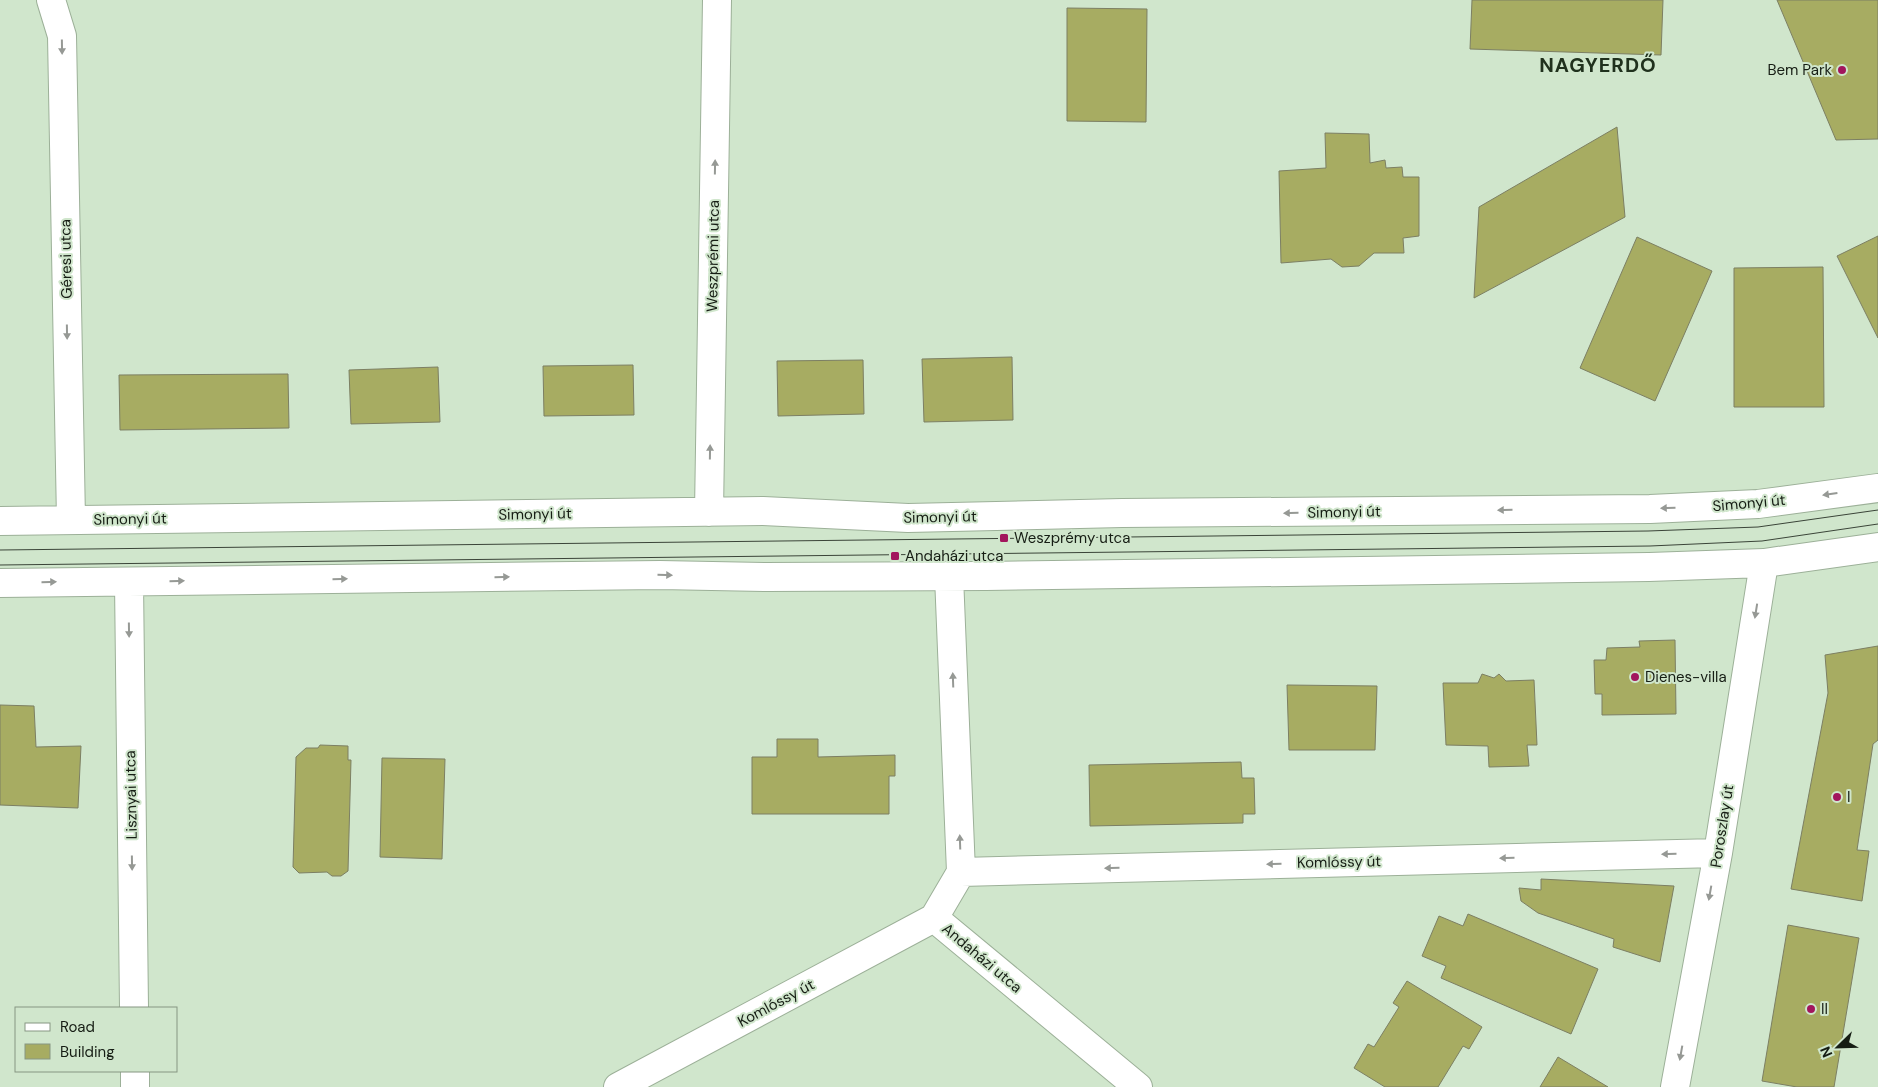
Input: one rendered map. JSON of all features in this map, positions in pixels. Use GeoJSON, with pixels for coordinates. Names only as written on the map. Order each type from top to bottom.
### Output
{"type":"FeatureCollection","features":[{"type":"Feature","properties":{"kind":"street","name":"Géresi utca"},"geometry":{"type":"LineString","coordinates":[[51,0],[62,36],[71,520]]}},
{"type":"Feature","properties":{"kind":"street","name":"Weszprémi utca"},"geometry":{"type":"LineString","coordinates":[[710,512],[717,0]]}},
{"type":"Feature","properties":{"kind":"street","name":"Simonyi út"},"geometry":{"type":"LineString","coordinates":[[0,521],[764,511],[908,518],[1650,509],[1758,504],[1878,488]]}},
{"type":"Feature","properties":{"kind":"street"},"geometry":{"type":"LineString","coordinates":[[0,583],[660,575],[766,578],[1649,567],[1764,563],[1878,547]]}},
{"type":"Feature","properties":{"kind":"street","name":"Poroszlay út"},"geometry":{"type":"LineString","coordinates":[[1675,1087],[1718,852],[1764,563]]}},
{"type":"Feature","properties":{"kind":"street"},"geometry":{"type":"LineString","coordinates":[[949,576],[961,872]]}},
{"type":"Feature","properties":{"kind":"street","name":"Lisznyai utca"},"geometry":{"type":"LineString","coordinates":[[129,582],[134,1007]]}},
{"type":"Feature","properties":{"kind":"street","name":"Komlóssy út"},"geometry":{"type":"LineString","coordinates":[[961,872],[1718,852]]}},
{"type":"Feature","properties":{"kind":"street","name":"Andaházi utca"},"geometry":{"type":"LineString","coordinates":[[961,872],[934,918],[1138,1087]]}},
{"type":"Feature","properties":{"kind":"street","name":"Komlóssy út"},"geometry":{"type":"LineString","coordinates":[[618,1087],[934,918]]}},
{"type":"Feature","properties":{"kind":"street"},"geometry":{"type":"LineString","coordinates":[[135,1072],[135,1087]]}},
{"type":"Feature","properties":{"kind":"building"},"geometry":{"type":"Polygon","coordinates":[[[1472,0],[1663,0],[1661,55],[1470,49],[1472,0]]]}},
{"type":"Feature","properties":{"kind":"building","name":"Bem Park"},"geometry":{"type":"Polygon","coordinates":[[[1777,0],[1878,0],[1878,139],[1836,140],[1777,0]]]}},
{"type":"Feature","properties":{"kind":"building"},"geometry":{"type":"Polygon","coordinates":[[[1067,8],[1147,9],[1146,122],[1067,121],[1067,8]]]}},
{"type":"Feature","properties":{"kind":"building"},"geometry":{"type":"Polygon","coordinates":[[[1617,127],[1625,217],[1474,298],[1479,207],[1617,127]]]}},
{"type":"Feature","properties":{"kind":"building"},"geometry":{"type":"Polygon","coordinates":[[[1325,133],[1369,134],[1370,163],[1385,160],[1386,168],[1402,167],[1403,177],[1419,177],[1419,236],[1403,238],[1404,253],[1374,253],[1359,266],[1342,267],[1331,259],[1281,263],[1279,171],[1326,168],[1325,133]]]}},
{"type":"Feature","properties":{"kind":"building"},"geometry":{"type":"Polygon","coordinates":[[[1878,236],[1878,338],[1837,256],[1878,236]]]}},
{"type":"Feature","properties":{"kind":"building"},"geometry":{"type":"Polygon","coordinates":[[[1637,237],[1712,271],[1655,401],[1580,368],[1637,237]]]}},
{"type":"Feature","properties":{"kind":"building"},"geometry":{"type":"Polygon","coordinates":[[[1823,267],[1824,407],[1734,407],[1734,268],[1823,267]]]}},
{"type":"Feature","properties":{"kind":"building"},"geometry":{"type":"Polygon","coordinates":[[[1012,357],[1013,420],[924,422],[922,359],[1012,357]]]}},
{"type":"Feature","properties":{"kind":"building"},"geometry":{"type":"Polygon","coordinates":[[[863,360],[864,414],[778,416],[777,361],[863,360]]]}},
{"type":"Feature","properties":{"kind":"building"},"geometry":{"type":"Polygon","coordinates":[[[633,365],[634,415],[544,416],[543,366],[633,365]]]}},
{"type":"Feature","properties":{"kind":"building"},"geometry":{"type":"Polygon","coordinates":[[[438,367],[440,422],[351,424],[349,370],[438,367]]]}},
{"type":"Feature","properties":{"kind":"building"},"geometry":{"type":"Polygon","coordinates":[[[288,374],[289,428],[120,430],[119,375],[288,374]]]}},
{"type":"Feature","properties":{"kind":"building","name":"Dienes-villa"},"geometry":{"type":"Polygon","coordinates":[[[1675,640],[1676,714],[1602,715],[1602,694],[1595,694],[1594,660],[1606,660],[1607,648],[1640,647],[1639,641],[1675,640]]]}},
{"type":"Feature","properties":{"kind":"building","name":"I"},"geometry":{"type":"Polygon","coordinates":[[[1878,646],[1878,740],[1873,744],[1857,850],[1869,851],[1862,901],[1791,889],[1828,693],[1825,655],[1878,646]]]}},
{"type":"Feature","properties":{"kind":"building"},"geometry":{"type":"Polygon","coordinates":[[[1482,674],[1494,678],[1499,674],[1506,681],[1534,680],[1537,745],[1527,745],[1529,766],[1489,767],[1488,746],[1446,745],[1443,683],[1478,683],[1482,674]]]}},
{"type":"Feature","properties":{"kind":"building"},"geometry":{"type":"Polygon","coordinates":[[[1287,685],[1377,686],[1375,750],[1289,750],[1287,685]]]}},
{"type":"Feature","properties":{"kind":"building"},"geometry":{"type":"Polygon","coordinates":[[[0,705],[34,706],[36,747],[81,746],[78,808],[0,805],[0,705]]]}},
{"type":"Feature","properties":{"kind":"building"},"geometry":{"type":"Polygon","coordinates":[[[777,739],[818,739],[818,757],[895,755],[895,776],[889,776],[889,814],[752,814],[752,757],[777,757],[777,739]]]}},
{"type":"Feature","properties":{"kind":"building"},"geometry":{"type":"Polygon","coordinates":[[[320,745],[348,746],[348,760],[351,760],[348,871],[341,876],[332,876],[327,872],[299,873],[293,867],[296,757],[306,748],[318,748],[320,745]]]}},
{"type":"Feature","properties":{"kind":"building"},"geometry":{"type":"Polygon","coordinates":[[[382,758],[445,759],[442,859],[380,857],[382,758]]]}},
{"type":"Feature","properties":{"kind":"building"},"geometry":{"type":"Polygon","coordinates":[[[1241,762],[1242,778],[1254,778],[1255,814],[1243,814],[1243,823],[1090,826],[1089,765],[1241,762]]]}},
{"type":"Feature","properties":{"kind":"building"},"geometry":{"type":"Polygon","coordinates":[[[1541,879],[1674,886],[1660,962],[1613,947],[1614,939],[1538,913],[1521,901],[1519,888],[1541,890],[1541,879]]]}},
{"type":"Feature","properties":{"kind":"building"},"geometry":{"type":"Polygon","coordinates":[[[1468,914],[1598,969],[1571,1034],[1441,978],[1446,966],[1422,956],[1439,916],[1463,926],[1468,914]]]}},
{"type":"Feature","properties":{"kind":"building","name":"II"},"geometry":{"type":"Polygon","coordinates":[[[1788,925],[1859,938],[1834,1087],[1797,1087],[1762,1081],[1788,925]]]}},
{"type":"Feature","properties":{"kind":"building"},"geometry":{"type":"Polygon","coordinates":[[[1407,981],[1482,1027],[1469,1049],[1463,1046],[1438,1087],[1385,1087],[1354,1068],[1368,1044],[1374,1047],[1399,1007],[1393,1003],[1407,981]]]}},
{"type":"Feature","properties":{"kind":"building"},"geometry":{"type":"Polygon","coordinates":[[[1558,1057],[1608,1087],[1540,1087],[1558,1057]]]}},
{"type":"Feature","properties":{"kind":"tram line"},"geometry":{"type":"LineString","coordinates":[[0,550],[1648,531],[1758,527],[1878,510]]}},
{"type":"Feature","properties":{"kind":"tram line"},"geometry":{"type":"LineString","coordinates":[[0,565],[1650,546],[1762,541],[1878,524]]}},
{"type":"Feature","properties":{"kind":"place","name":"Bem Park"},"geometry":{"type":"Point","coordinates":[1842,70]}},
{"type":"Feature","properties":{"kind":"place","name":"Weszprémy utca"},"geometry":{"type":"Point","coordinates":[1004,538]}},
{"type":"Feature","properties":{"kind":"place","name":"Andaházi utca"},"geometry":{"type":"Point","coordinates":[895,556]}},
{"type":"Feature","properties":{"kind":"place","name":"Dienes-villa"},"geometry":{"type":"Point","coordinates":[1635,677]}},
{"type":"Feature","properties":{"kind":"place","name":"I"},"geometry":{"type":"Point","coordinates":[1837,797]}},
{"type":"Feature","properties":{"kind":"place","name":"II"},"geometry":{"type":"Point","coordinates":[1811,1009]}},
{"type":"Feature","properties":{"kind":"district","name":"NAGYERDŐ"},"geometry":{"type":"Point","coordinates":[1598,65]}}]}
